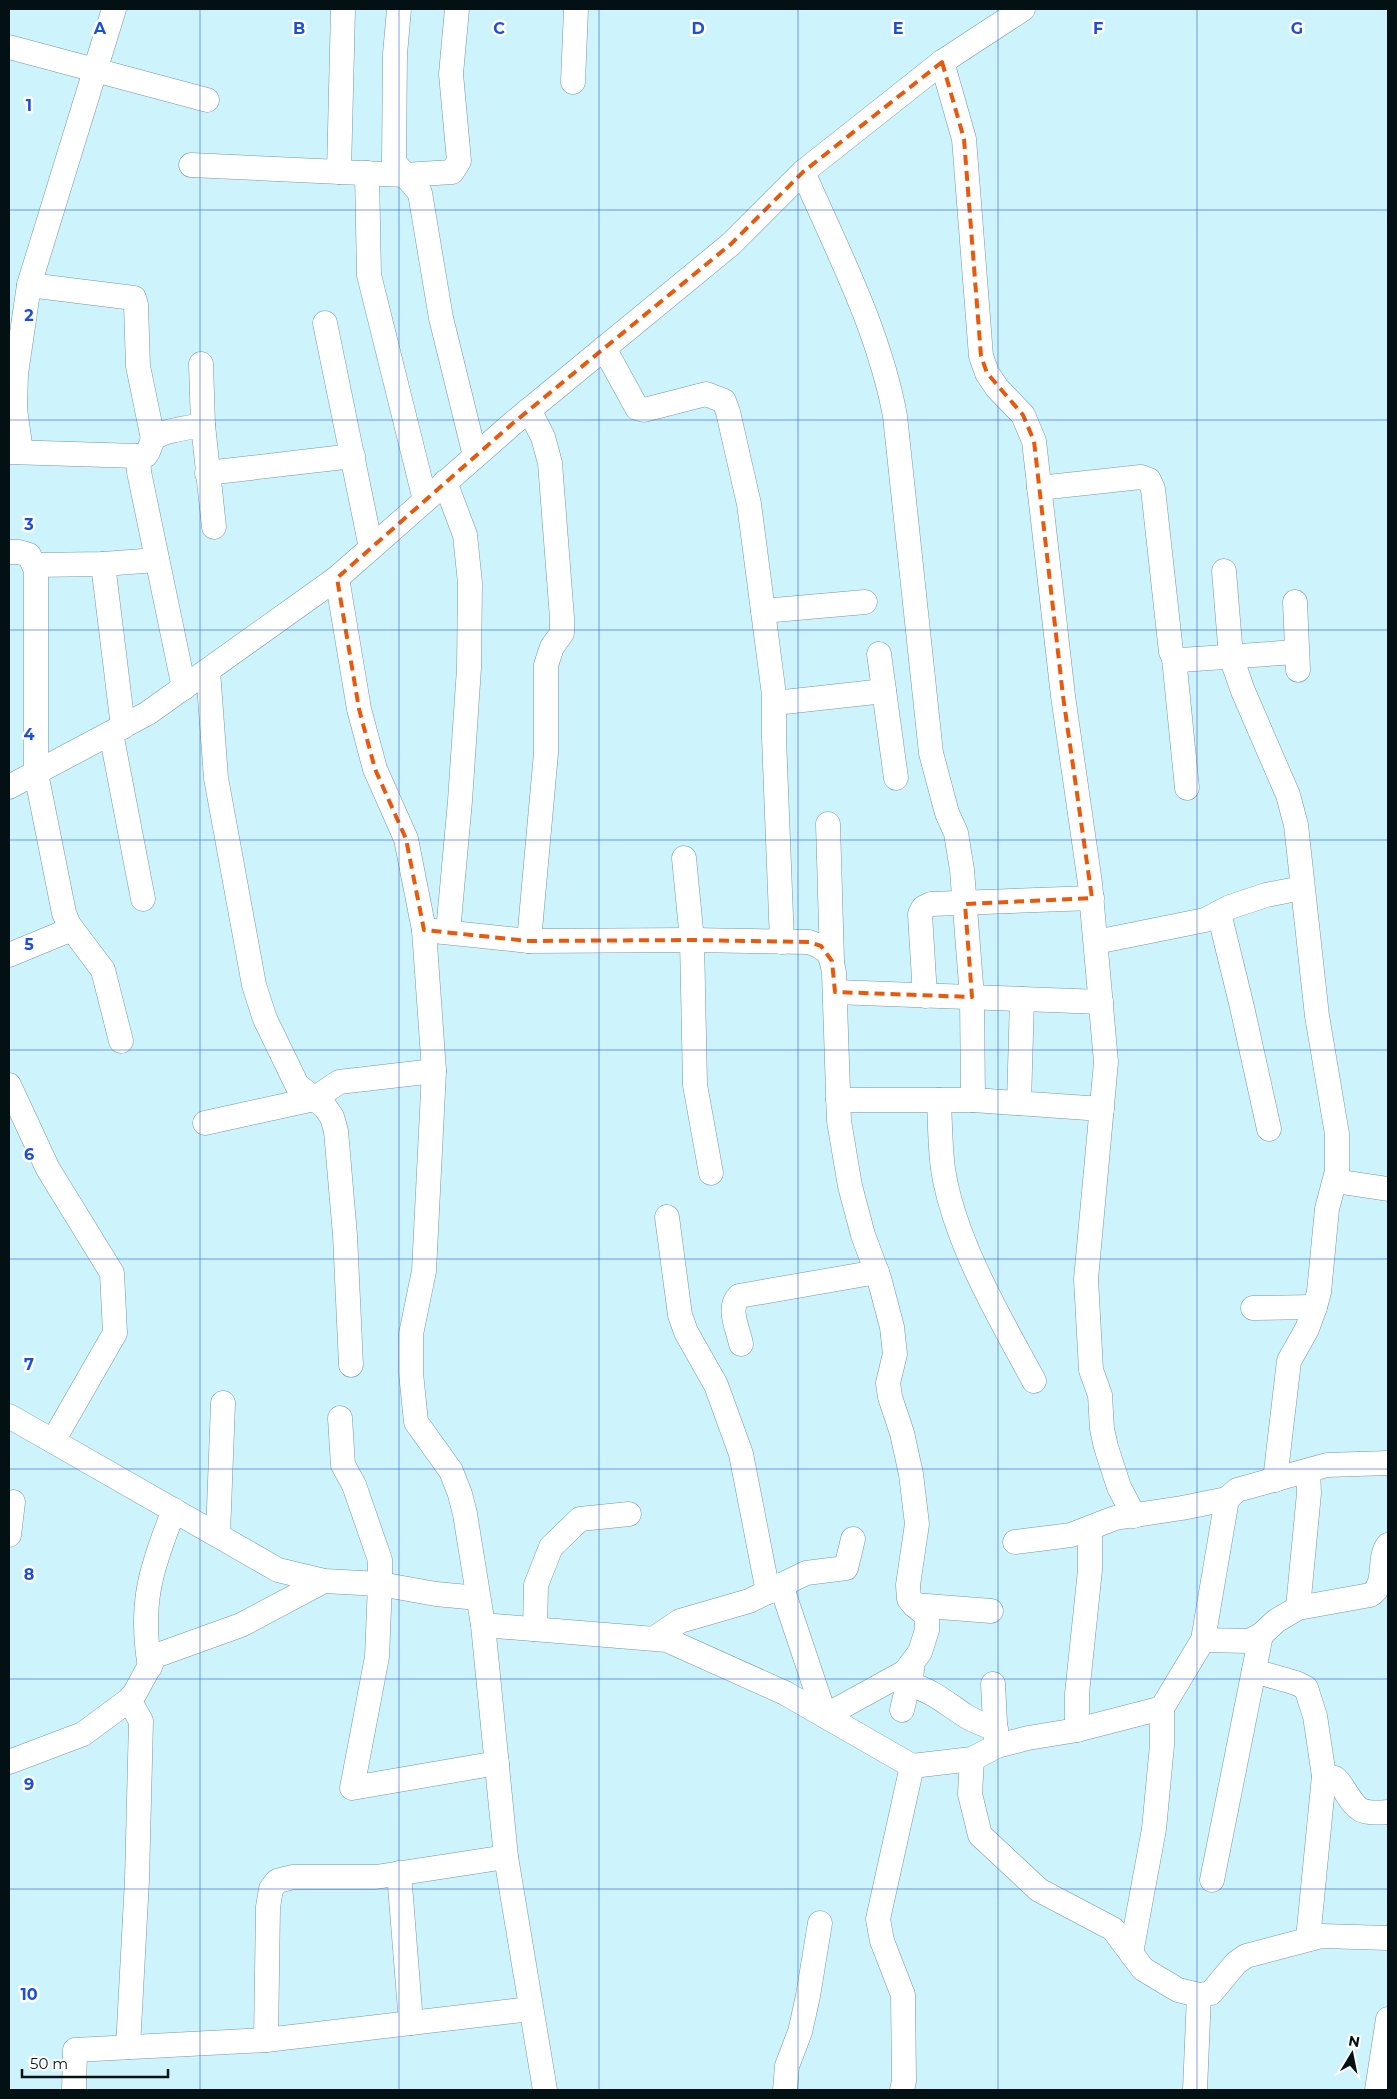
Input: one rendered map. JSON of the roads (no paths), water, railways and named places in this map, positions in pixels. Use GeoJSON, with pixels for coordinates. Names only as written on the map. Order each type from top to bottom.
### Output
{"type":"FeatureCollection","features":[{"type":"Feature","properties":{"kind":"street"},"geometry":{"type":"LineString","coordinates":[[114,9],[94,70],[62,184],[29,285],[16,374],[15,452],[145,448],[160,434],[203,425]]}},
{"type":"Feature","properties":{"kind":"street"},"geometry":{"type":"LineString","coordinates":[[339,172],[343,9]]}},
{"type":"Feature","properties":{"kind":"street"},"geometry":{"type":"LineString","coordinates":[[399,9],[395,54],[394,162],[420,193],[441,318],[475,456]]}},
{"type":"Feature","properties":{"kind":"street"},"geometry":{"type":"LineString","coordinates":[[191,166],[405,175],[452,172],[459,161],[451,74],[457,9]]}},
{"type":"Feature","properties":{"kind":"street"},"geometry":{"type":"LineString","coordinates":[[573,82],[576,9]]}},
{"type":"Feature","properties":{"kind":"street"},"geometry":{"type":"LineString","coordinates":[[9,787],[148,713],[337,578],[529,410],[730,244],[803,172],[942,62],[1022,9]]}},
{"type":"Feature","properties":{"kind":"street"},"geometry":{"type":"LineString","coordinates":[[9,47],[207,100]]}},
{"type":"Feature","properties":{"kind":"street"},"geometry":{"type":"LineString","coordinates":[[942,62],[964,139],[981,356],[987,373],[1023,415],[1030,427],[1034,441],[1063,696],[1092,898],[1106,1062],[1086,1279],[1091,1370],[1100,1395],[1102,1430],[1106,1447],[1119,1487],[1134,1516]]}},
{"type":"Feature","properties":{"kind":"street"},"geometry":{"type":"LineString","coordinates":[[803,172],[870,323],[890,388],[895,416],[931,753],[947,813],[956,833],[962,870],[972,997],[973,1100]]}},
{"type":"Feature","properties":{"kind":"street"},"geometry":{"type":"LineString","coordinates":[[367,173],[369,275],[425,500]]}},
{"type":"Feature","properties":{"kind":"street"},"geometry":{"type":"LineString","coordinates":[[29,285],[134,298],[145,448],[139,472],[184,688]]}},
{"type":"Feature","properties":{"kind":"street"},"geometry":{"type":"LineString","coordinates":[[325,323],[371,548]]}},
{"type":"Feature","properties":{"kind":"street"},"geometry":{"type":"LineString","coordinates":[[604,348],[637,408],[644,410],[706,394],[724,401],[728,412],[749,504],[764,611],[774,703],[782,942]]}},
{"type":"Feature","properties":{"kind":"street"},"geometry":{"type":"LineString","coordinates":[[201,364],[203,425],[214,527]]}},
{"type":"Feature","properties":{"kind":"street"},"geometry":{"type":"LineString","coordinates":[[529,410],[543,437],[550,463],[562,618],[562,632],[552,647],[546,665],[546,754],[529,940]]}},
{"type":"Feature","properties":{"kind":"street"},"geometry":{"type":"LineString","coordinates":[[208,473],[352,456]]}},
{"type":"Feature","properties":{"kind":"street"},"geometry":{"type":"LineString","coordinates":[[1040,488],[1141,477],[1149,480],[1153,489],[1171,652],[1174,658],[1187,788]]}},
{"type":"Feature","properties":{"kind":"street"},"geometry":{"type":"LineString","coordinates":[[446,482],[465,535],[470,582],[469,668],[460,801],[448,932]]}},
{"type":"Feature","properties":{"kind":"street"},"geometry":{"type":"LineString","coordinates":[[9,552],[29,555],[34,565],[36,583],[36,773],[64,913],[69,925],[103,970],[121,1041]]}},
{"type":"Feature","properties":{"kind":"street"},"geometry":{"type":"LineString","coordinates":[[34,565],[103,564],[157,560]]}},
{"type":"Feature","properties":{"kind":"street"},"geometry":{"type":"LineString","coordinates":[[103,564],[117,730],[143,899]]}},
{"type":"Feature","properties":{"kind":"street"},"geometry":{"type":"LineString","coordinates":[[1224,571],[1230,657],[1242,691],[1288,795],[1296,825],[1317,1016],[1337,1134],[1336,1181],[1327,1209],[1319,1292],[1307,1329],[1289,1361],[1275,1480]]}},
{"type":"Feature","properties":{"kind":"street"},"geometry":{"type":"LineString","coordinates":[[337,578],[359,709],[375,769],[406,839],[424,930],[434,1071],[424,1271],[411,1334],[411,1373],[416,1422],[450,1472],[460,1494],[465,1514],[483,1625],[506,1857],[545,2090]]}},
{"type":"Feature","properties":{"kind":"street"},"geometry":{"type":"LineString","coordinates":[[764,611],[865,602]]}},
{"type":"Feature","properties":{"kind":"street"},"geometry":{"type":"LineString","coordinates":[[1174,658],[1180,660],[1230,657],[1297,661],[1295,602]]}},
{"type":"Feature","properties":{"kind":"street"},"geometry":{"type":"LineString","coordinates":[[879,654],[896,778]]}},
{"type":"Feature","properties":{"kind":"street"},"geometry":{"type":"LineString","coordinates":[[208,670],[216,778],[254,985],[266,1019],[297,1085],[326,1107],[336,1131],[345,1235],[351,1365]]}},
{"type":"Feature","properties":{"kind":"street"},"geometry":{"type":"LineString","coordinates":[[774,703],[884,691]]}},
{"type":"Feature","properties":{"kind":"street"},"geometry":{"type":"LineString","coordinates":[[828,824],[839,1120],[850,1186],[892,1328],[895,1354],[888,1383],[890,1397],[902,1433],[916,1504],[917,1524],[908,1585],[909,1598],[925,1614],[927,1620],[927,1630],[911,1675],[902,1710]]}},
{"type":"Feature","properties":{"kind":"street"},"geometry":{"type":"LineString","coordinates":[[684,858],[692,940],[695,1085],[711,1173]]}},
{"type":"Feature","properties":{"kind":"street"},"geometry":{"type":"LineString","coordinates":[[1096,942],[1205,920],[1230,907],[1266,895],[1302,888]]}},
{"type":"Feature","properties":{"kind":"street"},"geometry":{"type":"LineString","coordinates":[[925,996],[920,914],[923,908],[931,904],[1092,898]]}},
{"type":"Feature","properties":{"kind":"street"},"geometry":{"type":"LineString","coordinates":[[1219,913],[1269,1129]]}},
{"type":"Feature","properties":{"kind":"street"},"geometry":{"type":"LineString","coordinates":[[9,955],[72,929]]}},
{"type":"Feature","properties":{"kind":"street"},"geometry":{"type":"LineString","coordinates":[[424,930],[529,940],[809,942],[821,946],[828,952],[832,961]]}},
{"type":"Feature","properties":{"kind":"street"},"geometry":{"type":"LineString","coordinates":[[835,992],[1101,1002]]}},
{"type":"Feature","properties":{"kind":"street"},"geometry":{"type":"LineString","coordinates":[[1019,1103],[1022,999]]}},
{"type":"Feature","properties":{"kind":"street"},"geometry":{"type":"LineString","coordinates":[[205,1123],[314,1099],[339,1082],[434,1071]]}},
{"type":"Feature","properties":{"kind":"street"},"geometry":{"type":"LineString","coordinates":[[9,1085],[48,1168],[112,1273],[115,1333],[53,1441]]}},
{"type":"Feature","properties":{"kind":"street"},"geometry":{"type":"LineString","coordinates":[[838,1100],[973,1100],[1102,1108]]}},
{"type":"Feature","properties":{"kind":"street"},"geometry":{"type":"LineString","coordinates":[[939,1100],[943,1169],[963,1239],[994,1307],[1034,1382]]}},
{"type":"Feature","properties":{"kind":"street"},"geometry":{"type":"LineString","coordinates":[[1336,1181],[1388,1189]]}},
{"type":"Feature","properties":{"kind":"street"},"geometry":{"type":"LineString","coordinates":[[667,1217],[680,1315],[686,1332],[716,1385],[741,1454],[774,1589],[825,1716]]}},
{"type":"Feature","properties":{"kind":"street"},"geometry":{"type":"LineString","coordinates":[[741,1344],[733,1309],[734,1302],[739,1296],[877,1272]]}},
{"type":"Feature","properties":{"kind":"street"},"geometry":{"type":"LineString","coordinates":[[1254,1308],[1315,1307]]}},
{"type":"Feature","properties":{"kind":"street"},"geometry":{"type":"LineString","coordinates":[[218,1535],[223,1403]]}},
{"type":"Feature","properties":{"kind":"street"},"geometry":{"type":"LineString","coordinates":[[9,1416],[278,1570],[324,1582],[380,1584],[478,1598]]}},
{"type":"Feature","properties":{"kind":"street"},"geometry":{"type":"LineString","coordinates":[[340,1418],[343,1465],[354,1485],[380,1560],[377,1657],[352,1788],[497,1762]]}},
{"type":"Feature","properties":{"kind":"street"},"geometry":{"type":"LineString","coordinates":[[1016,1542],[1071,1535],[1114,1518],[1227,1499],[1237,1490],[1327,1465],[1388,1463]]}},
{"type":"Feature","properties":{"kind":"street"},"geometry":{"type":"LineString","coordinates":[[1298,1608],[1309,1485],[1308,1471]]}},
{"type":"Feature","properties":{"kind":"street"},"geometry":{"type":"LineString","coordinates":[[1131,1953],[1154,1829],[1162,1745],[1162,1708],[1203,1640],[1227,1499]]}},
{"type":"Feature","properties":{"kind":"street"},"geometry":{"type":"LineString","coordinates":[[9,1535],[13,1502]]}},
{"type":"Feature","properties":{"kind":"street"},"geometry":{"type":"LineString","coordinates":[[150,1666],[145,1638],[148,1588],[156,1555],[174,1510]]}},
{"type":"Feature","properties":{"kind":"street"},"geometry":{"type":"LineString","coordinates":[[535,1630],[536,1585],[551,1547],[580,1519],[629,1514]]}},
{"type":"Feature","properties":{"kind":"street"},"geometry":{"type":"LineString","coordinates":[[1078,1730],[1077,1694],[1090,1570],[1090,1528]]}},
{"type":"Feature","properties":{"kind":"street"},"geometry":{"type":"LineString","coordinates":[[655,1638],[680,1622],[749,1601],[806,1574],[846,1568],[853,1539]]}},
{"type":"Feature","properties":{"kind":"street"},"geometry":{"type":"LineString","coordinates":[[1203,1640],[1249,1640],[1261,1635],[1276,1621],[1298,1608],[1370,1595],[1377,1591],[1384,1552],[1388,1545]]}},
{"type":"Feature","properties":{"kind":"street"},"geometry":{"type":"LineString","coordinates":[[9,1762],[83,1734],[135,1694],[155,1656],[241,1625],[324,1582]]}},
{"type":"Feature","properties":{"kind":"street"},"geometry":{"type":"LineString","coordinates":[[914,1605],[991,1611]]}},
{"type":"Feature","properties":{"kind":"street"},"geometry":{"type":"LineString","coordinates":[[483,1625],[666,1640],[785,1693],[912,1766],[972,1759],[996,1738]]}},
{"type":"Feature","properties":{"kind":"street"},"geometry":{"type":"LineString","coordinates":[[1212,1880],[1261,1635]]}},
{"type":"Feature","properties":{"kind":"street"},"geometry":{"type":"LineString","coordinates":[[1254,1671],[1296,1683],[1306,1688],[1315,1716],[1324,1776],[1308,1939]]}},
{"type":"Feature","properties":{"kind":"street"},"geometry":{"type":"LineString","coordinates":[[825,1716],[905,1672],[911,1675],[921,1687],[996,1738],[1028,1738],[1078,1730],[1162,1708]]}},
{"type":"Feature","properties":{"kind":"street"},"geometry":{"type":"LineString","coordinates":[[993,1684],[996,1738]]}},
{"type":"Feature","properties":{"kind":"street"},"geometry":{"type":"LineString","coordinates":[[128,2047],[137,1880],[141,1721],[129,1700]]}},
{"type":"Feature","properties":{"kind":"street"},"geometry":{"type":"LineString","coordinates":[[972,1759],[970,1794],[980,1835],[1039,1890],[1113,1929],[1143,1969],[1178,1990],[1199,1995],[1211,1994],[1236,1963],[1246,1956],[1308,1939],[1322,1936],[1388,1938]]}},
{"type":"Feature","properties":{"kind":"street"},"geometry":{"type":"LineString","coordinates":[[902,2090],[904,2081],[904,1995],[882,1941],[878,1919],[912,1766]]}},
{"type":"Feature","properties":{"kind":"street"},"geometry":{"type":"LineString","coordinates":[[1324,1776],[1335,1778],[1360,1811],[1366,1814],[1388,1812]]}},
{"type":"Feature","properties":{"kind":"street"},"geometry":{"type":"LineString","coordinates":[[266,2040],[268,1907],[271,1890],[277,1881],[293,1877],[376,1877],[506,1857]]}},
{"type":"Feature","properties":{"kind":"street"},"geometry":{"type":"LineString","coordinates":[[400,1873],[411,2023]]}},
{"type":"Feature","properties":{"kind":"street"},"geometry":{"type":"LineString","coordinates":[[785,2090],[787,2066],[800,2032],[808,1996],[820,1923]]}},
{"type":"Feature","properties":{"kind":"street"},"geometry":{"type":"LineString","coordinates":[[1196,2090],[1199,1995]]}},
{"type":"Feature","properties":{"kind":"street"},"geometry":{"type":"LineString","coordinates":[[74,2090],[75,2050],[266,2040],[530,2009]]}},
{"type":"Feature","properties":{"kind":"street"},"geometry":{"type":"LineString","coordinates":[[1377,2090],[1388,2019]]}}]}
